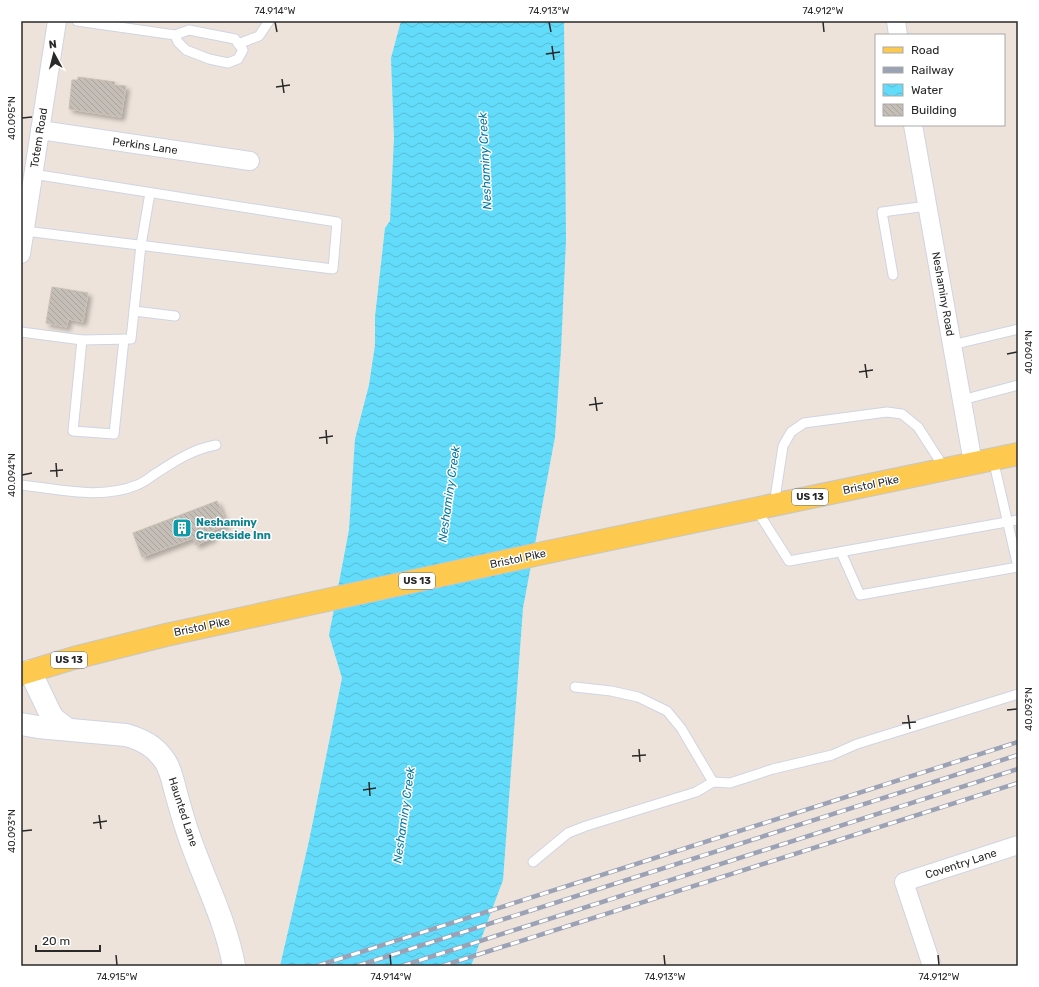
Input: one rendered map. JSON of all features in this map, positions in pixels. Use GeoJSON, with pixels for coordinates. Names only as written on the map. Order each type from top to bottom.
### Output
{"type":"FeatureCollection","features":[{"type":"Feature","properties":{"kind":"main road","name":"Bristol Pike"},"geometry":{"type":"LineString","coordinates":[[25,673],[117,647],[287,609],[548,552],[1018,454]]}},
{"type":"Feature","properties":{"kind":"street","name":"Totem Road"},"geometry":{"type":"LineString","coordinates":[[21,254],[57,21]]}},
{"type":"Feature","properties":{"kind":"street"},"geometry":{"type":"LineString","coordinates":[[896,21],[898,34]]}},
{"type":"Feature","properties":{"kind":"street","name":"Neshaminy Road"},"geometry":{"type":"LineString","coordinates":[[913,126],[962,400],[983,461]]}},
{"type":"Feature","properties":{"kind":"street","name":"Perkins Lane"},"geometry":{"type":"LineString","coordinates":[[40,130],[250,161]]}},
{"type":"Feature","properties":{"kind":"street"},"geometry":{"type":"LineString","coordinates":[[25,673],[54,719],[67,728]]}},
{"type":"Feature","properties":{"kind":"street","name":"Haunted Lane"},"geometry":{"type":"LineString","coordinates":[[21,724],[38,727],[67,728],[126,735],[139,738],[150,744],[159,752],[166,762],[190,839],[226,932],[234,966]]}},
{"type":"Feature","properties":{"kind":"street","name":"Coventry Lane"},"geometry":{"type":"LineString","coordinates":[[932,966],[904,882],[1018,845]]}},
{"type":"Feature","properties":{"kind":"lane"},"geometry":{"type":"LineString","coordinates":[[77,21],[175,35],[189,30],[234,39],[243,50],[238,59],[228,63],[209,59],[186,50],[178,42],[175,35]]}},
{"type":"Feature","properties":{"kind":"lane"},"geometry":{"type":"LineString","coordinates":[[238,44],[258,36],[269,21]]}},
{"type":"Feature","properties":{"kind":"lane"},"geometry":{"type":"LineString","coordinates":[[25,231],[334,270],[337,222],[33,174]]}},
{"type":"Feature","properties":{"kind":"lane"},"geometry":{"type":"LineString","coordinates":[[21,332],[82,340],[131,339],[141,245],[150,193]]}},
{"type":"Feature","properties":{"kind":"lane"},"geometry":{"type":"LineString","coordinates":[[893,275],[882,212],[927,206]]}},
{"type":"Feature","properties":{"kind":"lane"},"geometry":{"type":"LineString","coordinates":[[134,311],[174,316]]}},
{"type":"Feature","properties":{"kind":"lane"},"geometry":{"type":"LineString","coordinates":[[952,345],[1018,329]]}},
{"type":"Feature","properties":{"kind":"lane"},"geometry":{"type":"LineString","coordinates":[[82,340],[73,431],[114,434],[124,339]]}},
{"type":"Feature","properties":{"kind":"lane"},"geometry":{"type":"LineString","coordinates":[[962,400],[1018,385]]}},
{"type":"Feature","properties":{"kind":"lane"},"geometry":{"type":"LineString","coordinates":[[945,469],[918,427],[902,414],[886,412],[804,423],[791,432],[783,446],[765,507],[789,561],[1018,520]]}},
{"type":"Feature","properties":{"kind":"lane"},"geometry":{"type":"LineString","coordinates":[[21,485],[100,494],[122,490],[138,485],[185,455],[202,448],[216,445]]}},
{"type":"Feature","properties":{"kind":"lane"},"geometry":{"type":"LineString","coordinates":[[842,552],[860,595],[1018,567],[1007,522],[983,461]]}},
{"type":"Feature","properties":{"kind":"lane"},"geometry":{"type":"LineString","coordinates":[[575,688],[611,691],[638,697],[667,711],[681,728],[713,782]]}},
{"type":"Feature","properties":{"kind":"lane"},"geometry":{"type":"LineString","coordinates":[[532,862],[568,834],[586,826],[696,792],[713,782],[730,783],[773,769],[832,755],[857,744],[1018,694]]}},
{"type":"Feature","properties":{"kind":"water","name":"Neshaminy Creek"},"geometry":{"type":"Polygon","coordinates":[[[401,21],[564,21],[566,240],[555,437],[523,608],[503,880],[471,966],[280,966],[309,841],[342,678],[329,635],[349,530],[355,439],[369,385],[375,345],[375,317],[385,228],[390,221],[394,138],[391,58],[401,21]]]}},
{"type":"Feature","properties":{"kind":"building"},"geometry":{"type":"Polygon","coordinates":[[[78,77],[115,82],[114,85],[126,86],[121,117],[69,109],[72,80],[78,80],[78,77]]]}},
{"type":"Feature","properties":{"kind":"building"},"geometry":{"type":"Polygon","coordinates":[[[52,287],[88,293],[83,322],[68,319],[67,327],[46,323],[52,287]]]}},
{"type":"Feature","properties":{"kind":"building","name":"Neshaminy Creekside Inn"},"geometry":{"type":"Polygon","coordinates":[[[217,501],[227,525],[211,531],[213,538],[196,545],[193,538],[142,557],[133,533],[217,501]]]}},
{"type":"Feature","properties":{"kind":"railway"},"geometry":{"type":"LineString","coordinates":[[317,966],[1018,742]]}},
{"type":"Feature","properties":{"kind":"railway"},"geometry":{"type":"LineString","coordinates":[[357,966],[1018,755]]}},
{"type":"Feature","properties":{"kind":"railway"},"geometry":{"type":"LineString","coordinates":[[402,966],[1018,769]]}},
{"type":"Feature","properties":{"kind":"railway"},"geometry":{"type":"LineString","coordinates":[[442,966],[1018,783]]}},
{"type":"Feature","properties":{"kind":"place","name":"Neshaminy Creekside Inn"},"geometry":{"type":"Point","coordinates":[182,528]}}]}
